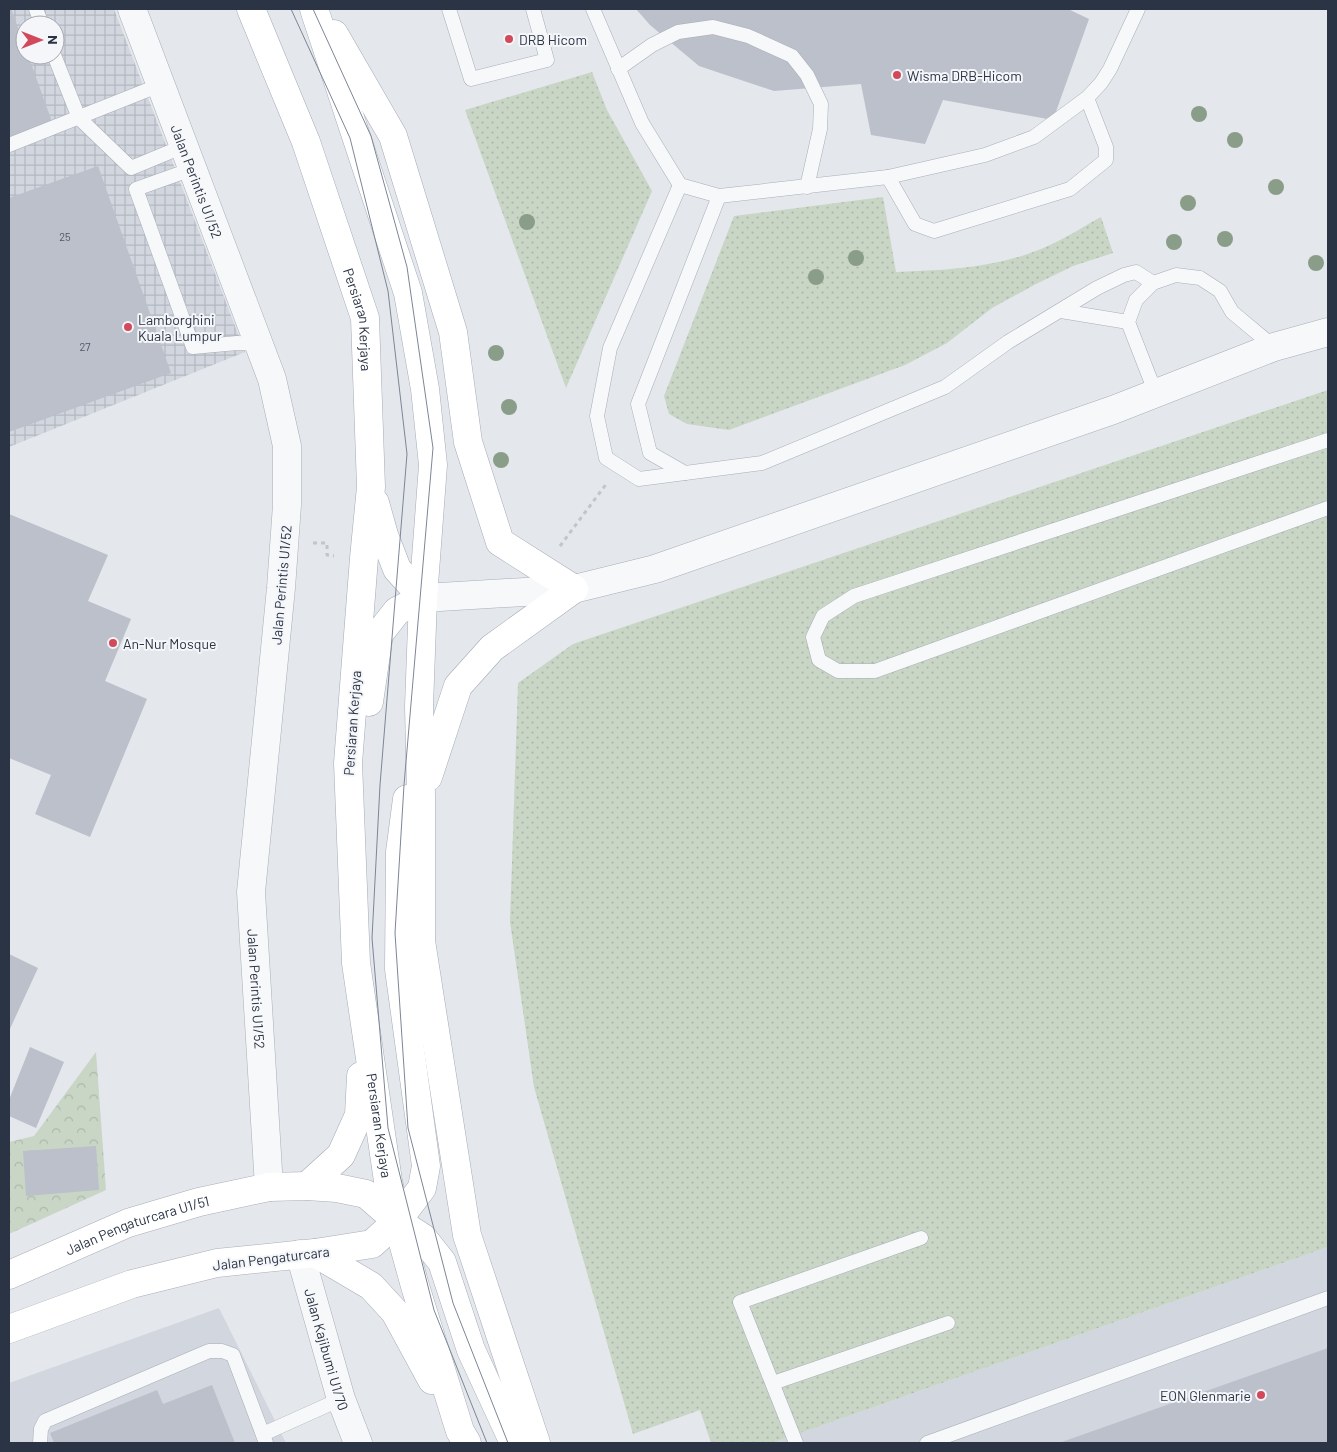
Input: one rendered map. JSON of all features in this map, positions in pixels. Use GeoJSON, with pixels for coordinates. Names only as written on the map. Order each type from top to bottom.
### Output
{"type":"FeatureCollection","features":[{"type":"Feature","properties":{"kind":"main road","name":"Persiaran Kerjaya"},"geometry":{"type":"LineString","coordinates":[[251,9],[306,142],[365,318],[371,487],[348,763],[348,801],[356,963],[388,1181],[396,1221],[464,1437]]}},
{"type":"Feature","properties":{"kind":"main road"},"geometry":{"type":"LineString","coordinates":[[314,9],[408,293],[425,389],[433,465],[423,598],[420,706],[422,797],[421,941],[467,1235],[536,1443]]}},
{"type":"Feature","properties":{"kind":"main road"},"geometry":{"type":"LineString","coordinates":[[319,9],[393,136],[453,332],[468,442],[500,542],[574,589],[492,648],[458,686],[422,797]]}},
{"type":"Feature","properties":{"kind":"main road"},"geometry":{"type":"LineString","coordinates":[[371,487],[384,535],[397,569],[423,598]]}},
{"type":"Feature","properties":{"kind":"main road"},"geometry":{"type":"LineString","coordinates":[[348,801],[370,696],[379,634],[397,611],[423,598]]}},
{"type":"Feature","properties":{"kind":"main road","name":"Jalan Pengaturcara"},"geometry":{"type":"LineString","coordinates":[[9,1329],[141,1282],[217,1263],[308,1254],[372,1244],[396,1221],[422,1188],[426,1166],[399,969],[400,852],[420,706]]}},
{"type":"Feature","properties":{"kind":"main road"},"geometry":{"type":"LineString","coordinates":[[307,1186],[341,1155],[359,1115],[365,1024]]}},
{"type":"Feature","properties":{"kind":"main road"},"geometry":{"type":"LineString","coordinates":[[270,1187],[307,1186],[337,1188],[366,1194],[396,1221],[423,1238],[442,1262],[471,1350],[514,1443]]}},
{"type":"Feature","properties":{"kind":"main road","name":"Jalan Pengaturcara U1/51"},"geometry":{"type":"LineString","coordinates":[[9,1275],[128,1223],[199,1202],[270,1187]]}},
{"type":"Feature","properties":{"kind":"main road"},"geometry":{"type":"LineString","coordinates":[[308,1254],[371,1286],[394,1312],[464,1437]]}},
{"type":"Feature","properties":{"kind":"street","name":"Jalan Perintis U1/52"},"geometry":{"type":"LineString","coordinates":[[132,9],[272,379],[287,446],[285,541],[251,892],[270,1187]]}},
{"type":"Feature","properties":{"kind":"street"},"geometry":{"type":"LineString","coordinates":[[423,598],[574,589],[655,569],[1113,410],[1274,348],[1328,332]]}},
{"type":"Feature","properties":{"kind":"street","name":"Jalan Kajibumi U1/70"},"geometry":{"type":"LineString","coordinates":[[308,1254],[341,1399],[358,1443]]}},
{"type":"Feature","properties":{"kind":"lane"},"geometry":{"type":"LineString","coordinates":[[449,9],[471,79],[547,60],[533,9]]}},
{"type":"Feature","properties":{"kind":"lane"},"geometry":{"type":"LineString","coordinates":[[593,9],[642,123],[680,185],[719,196],[888,177],[985,155],[1034,137],[1086,98],[1101,82],[1110,68],[1135,10]]}},
{"type":"Feature","properties":{"kind":"lane"},"geometry":{"type":"LineString","coordinates":[[618,68],[678,32],[713,28],[748,36],[792,56],[807,75],[821,104],[820,129],[806,187]]}},
{"type":"Feature","properties":{"kind":"lane"},"geometry":{"type":"LineString","coordinates":[[58,65],[79,118],[130,168],[188,158]]}},
{"type":"Feature","properties":{"kind":"lane"},"geometry":{"type":"LineString","coordinates":[[9,145],[160,85]]}},
{"type":"Feature","properties":{"kind":"lane"},"geometry":{"type":"LineString","coordinates":[[888,177],[915,224],[934,231],[1070,189],[1106,160],[1106,147],[1086,98]]}},
{"type":"Feature","properties":{"kind":"lane"},"geometry":{"type":"LineString","coordinates":[[188,158],[136,189],[193,347],[237,343],[258,344]]}},
{"type":"Feature","properties":{"kind":"lane"},"geometry":{"type":"LineString","coordinates":[[680,185],[610,348],[597,416],[606,458],[639,479],[762,463],[945,386],[1008,342],[1098,288],[1124,275],[1136,272],[1153,283]]}},
{"type":"Feature","properties":{"kind":"lane"},"geometry":{"type":"LineString","coordinates":[[685,473],[650,453],[638,404],[719,196]]}},
{"type":"Feature","properties":{"kind":"lane"},"geometry":{"type":"LineString","coordinates":[[1156,394],[1128,322],[1136,300],[1153,283],[1176,275],[1200,278],[1220,291],[1232,312],[1274,348]]}},
{"type":"Feature","properties":{"kind":"lane"},"geometry":{"type":"LineString","coordinates":[[1061,311],[1128,322]]}},
{"type":"Feature","properties":{"kind":"lane"},"geometry":{"type":"LineString","coordinates":[[1328,440],[854,596],[824,616],[813,637],[819,660],[838,672],[875,671],[1328,508]]}},
{"type":"Feature","properties":{"kind":"lane"},"geometry":{"type":"LineString","coordinates":[[796,1443],[740,1302],[921,1238]]}},
{"type":"Feature","properties":{"kind":"lane"},"geometry":{"type":"LineString","coordinates":[[927,1443],[1328,1298]]}},
{"type":"Feature","properties":{"kind":"lane"},"geometry":{"type":"LineString","coordinates":[[773,1383],[948,1322]]}},
{"type":"Feature","properties":{"kind":"lane"},"geometry":{"type":"LineString","coordinates":[[40,1443],[41,1429],[45,1421],[209,1351],[222,1351],[233,1355],[264,1438],[341,1399]]}},
{"type":"Feature","properties":{"kind":"lane"},"geometry":{"type":"LineString","coordinates":[[528,1417],[548,1443]]}},
{"type":"Feature","properties":{"kind":"path"},"geometry":{"type":"LineString","coordinates":[[555,552],[620,467]]}},
{"type":"Feature","properties":{"kind":"path"},"geometry":{"type":"LineString","coordinates":[[285,541],[327,543],[327,555],[364,558]]}},
{"type":"Feature","properties":{"kind":"shaded area"},"geometry":{"type":"Polygon","coordinates":[[[9,9],[114,9],[245,352],[9,447],[9,9]]]}},
{"type":"Feature","properties":{"kind":"shaded area"},"geometry":{"type":"Polygon","coordinates":[[[1328,1247],[1328,1443],[772,1443],[1328,1247]]]}},
{"type":"Feature","properties":{"kind":"shaded area"},"geometry":{"type":"Polygon","coordinates":[[[219,1308],[286,1443],[9,1443],[9,1383],[219,1308]]]}},
{"type":"Feature","properties":{"kind":"green space"},"geometry":{"type":"Polygon","coordinates":[[[592,72],[607,110],[652,191],[566,388],[465,110],[592,72]]]}},
{"type":"Feature","properties":{"kind":"green space"},"geometry":{"type":"Polygon","coordinates":[[[883,197],[896,272],[955,269],[1012,259],[1057,242],[1101,217],[1113,253],[1073,266],[1036,284],[992,308],[947,343],[905,365],[729,430],[687,424],[669,414],[664,396],[734,216],[883,197]]]}},
{"type":"Feature","properties":{"kind":"green space"},"geometry":{"type":"Polygon","coordinates":[[[1328,390],[1328,1247],[772,1443],[711,1443],[700,1410],[633,1434],[534,1087],[510,922],[518,683],[573,644],[1328,390]]]}},
{"type":"Feature","properties":{"kind":"green space"},"geometry":{"type":"Polygon","coordinates":[[[96,1052],[106,1190],[9,1234],[9,1142],[34,1136],[96,1052]]]}},
{"type":"Feature","properties":{"kind":"building"},"geometry":{"type":"Polygon","coordinates":[[[9,9],[11,9],[15,20],[15,65],[32,65],[52,122],[9,138],[9,9]]]}},
{"type":"Feature","properties":{"kind":"building","name":"Wisma DRB-Hicom"},"geometry":{"type":"Polygon","coordinates":[[[636,9],[1068,9],[1089,19],[1053,120],[943,100],[925,144],[871,135],[861,84],[774,91],[699,66],[650,25],[636,9]]]}},
{"type":"Feature","properties":{"kind":"building"},"geometry":{"type":"Polygon","coordinates":[[[98,166],[171,373],[9,432],[9,198],[98,166]]]}},
{"type":"Feature","properties":{"kind":"building"},"geometry":{"type":"Polygon","coordinates":[[[9,514],[108,555],[88,601],[131,619],[105,681],[147,699],[90,837],[35,814],[51,775],[9,758],[9,514]]]}},
{"type":"Feature","properties":{"kind":"building"},"geometry":{"type":"Polygon","coordinates":[[[9,954],[38,968],[9,1031],[9,954]]]}},
{"type":"Feature","properties":{"kind":"building"},"geometry":{"type":"Polygon","coordinates":[[[30,1047],[64,1062],[36,1128],[9,1116],[9,1100],[30,1047]]]}},
{"type":"Feature","properties":{"kind":"building"},"geometry":{"type":"Polygon","coordinates":[[[96,1146],[99,1190],[26,1196],[23,1151],[96,1146]]]}},
{"type":"Feature","properties":{"kind":"building","name":"EON Glenmarie"},"geometry":{"type":"Polygon","coordinates":[[[1328,1348],[1328,1443],[1059,1443],[1328,1348]]]}},
{"type":"Feature","properties":{"kind":"building"},"geometry":{"type":"Polygon","coordinates":[[[212,1385],[235,1443],[54,1443],[50,1433],[157,1390],[163,1404],[212,1385]]]}},
{"type":"Feature","properties":{"kind":"tram line"},"geometry":{"type":"LineString","coordinates":[[291,9],[350,138],[388,291],[407,454],[380,785],[372,938],[388,1128],[434,1310],[487,1443]]}},
{"type":"Feature","properties":{"kind":"tram line"},"geometry":{"type":"LineString","coordinates":[[313,9],[371,136],[407,267],[433,448],[404,785],[395,933],[408,1128],[453,1303],[508,1443]]}},
{"type":"Feature","properties":{"kind":"place","name":"DRB Hicom"},"geometry":{"type":"Point","coordinates":[509,39]}},
{"type":"Feature","properties":{"kind":"place","name":"Wisma DRB-Hicom"},"geometry":{"type":"Point","coordinates":[897,75]}},
{"type":"Feature","properties":{"kind":"place","name":"Lamborghini Kuala Lumpur"},"geometry":{"type":"Point","coordinates":[128,327]}},
{"type":"Feature","properties":{"kind":"place","name":"An-Nur Mosque"},"geometry":{"type":"Point","coordinates":[113,643]}},
{"type":"Feature","properties":{"kind":"place","name":"EON Glenmarie"},"geometry":{"type":"Point","coordinates":[1261,1395]}}]}
